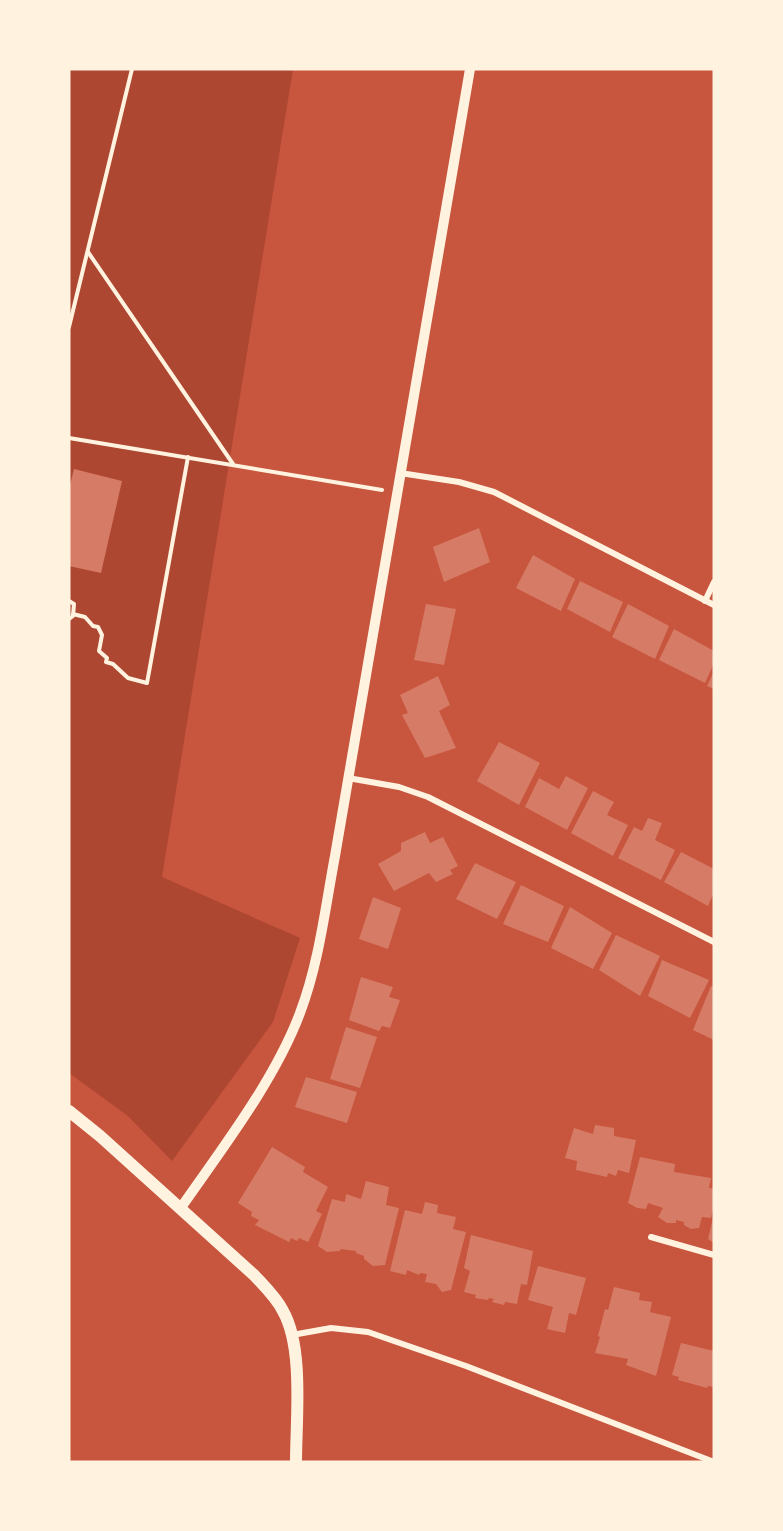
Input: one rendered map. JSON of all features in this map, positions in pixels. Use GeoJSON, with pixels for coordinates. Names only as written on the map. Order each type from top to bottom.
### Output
{"type":"FeatureCollection","features":[{"type":"Feature","properties":{"kind":"main road"},"geometry":{"type":"LineString","coordinates":[[69,1111],[266,1288],[284,1311],[296,1354],[296,1462]]}},
{"type":"Feature","properties":{"kind":"street"},"geometry":{"type":"LineString","coordinates":[[180,1209],[264,1083],[300,1015],[310,984],[320,940],[470,69]]}},
{"type":"Feature","properties":{"kind":"street"},"geometry":{"type":"LineString","coordinates":[[400,473],[459,482],[494,492],[714,605]]}},
{"type":"Feature","properties":{"kind":"street"},"geometry":{"type":"LineString","coordinates":[[705,601],[714,582]]}},
{"type":"Feature","properties":{"kind":"street"},"geometry":{"type":"LineString","coordinates":[[348,778],[399,787],[428,797],[714,942]]}},
{"type":"Feature","properties":{"kind":"street"},"geometry":{"type":"LineString","coordinates":[[651,1237],[714,1255]]}},
{"type":"Feature","properties":{"kind":"street"},"geometry":{"type":"LineString","coordinates":[[292,1335],[331,1328],[368,1332],[466,1366],[714,1462]]}},
{"type":"Feature","properties":{"kind":"path"},"geometry":{"type":"LineString","coordinates":[[69,327],[132,69]]}},
{"type":"Feature","properties":{"kind":"path"},"geometry":{"type":"LineString","coordinates":[[87,252],[234,465]]}},
{"type":"Feature","properties":{"kind":"path"},"geometry":{"type":"LineString","coordinates":[[69,438],[397,492]]}},
{"type":"Feature","properties":{"kind":"path"},"geometry":{"type":"LineString","coordinates":[[73,614],[85,617],[93,626],[98,627],[102,635],[99,651],[107,658],[106,662],[113,664],[128,678],[147,683],[188,457]]}},
{"type":"Feature","properties":{"kind":"path"},"geometry":{"type":"LineString","coordinates":[[69,601],[74,604],[73,614],[69,619]]}},
{"type":"Feature","properties":{"kind":"shaded area"},"geometry":{"type":"Polygon","coordinates":[[[69,69],[293,69],[162,877],[300,938],[273,1022],[172,1161],[128,1116],[69,1073],[69,69]]]}},
{"type":"Feature","properties":{"kind":"building"},"geometry":{"type":"Polygon","coordinates":[[[74,469],[122,481],[101,573],[69,566],[69,489],[74,469]]]}},
{"type":"Feature","properties":{"kind":"building"},"geometry":{"type":"Polygon","coordinates":[[[479,528],[490,562],[444,582],[433,547],[479,528]]]}},
{"type":"Feature","properties":{"kind":"building"},"geometry":{"type":"Polygon","coordinates":[[[533,555],[575,579],[561,611],[516,588],[533,555]]]}},
{"type":"Feature","properties":{"kind":"building"},"geometry":{"type":"Polygon","coordinates":[[[580,581],[623,602],[610,632],[567,609],[580,581]]]}},
{"type":"Feature","properties":{"kind":"building"},"geometry":{"type":"Polygon","coordinates":[[[426,604],[456,609],[444,665],[414,660],[426,604]]]}},
{"type":"Feature","properties":{"kind":"building"},"geometry":{"type":"Polygon","coordinates":[[[628,604],[669,626],[655,659],[612,637],[628,604]]]}},
{"type":"Feature","properties":{"kind":"building"},"geometry":{"type":"Polygon","coordinates":[[[674,629],[714,651],[714,663],[705,683],[659,660],[674,629]]]}},
{"type":"Feature","properties":{"kind":"building"},"geometry":{"type":"Polygon","coordinates":[[[714,671],[714,689],[707,686],[714,671]]]}},
{"type":"Feature","properties":{"kind":"building"},"geometry":{"type":"Polygon","coordinates":[[[438,676],[450,705],[439,711],[456,748],[425,758],[402,715],[408,713],[400,695],[438,676]]]}},
{"type":"Feature","properties":{"kind":"building"},"geometry":{"type":"Polygon","coordinates":[[[499,742],[540,763],[519,805],[477,781],[499,742]]]}},
{"type":"Feature","properties":{"kind":"building"},"geometry":{"type":"Polygon","coordinates":[[[566,776],[588,788],[567,830],[525,807],[539,778],[559,789],[566,776]]]}},
{"type":"Feature","properties":{"kind":"building"},"geometry":{"type":"Polygon","coordinates":[[[593,791],[614,802],[607,815],[628,825],[613,856],[571,833],[593,791]]]}},
{"type":"Feature","properties":{"kind":"building"},"geometry":{"type":"Polygon","coordinates":[[[648,818],[662,823],[655,840],[675,850],[661,880],[618,858],[634,827],[642,831],[648,818]]]}},
{"type":"Feature","properties":{"kind":"building"},"geometry":{"type":"Polygon","coordinates":[[[425,832],[430,843],[443,837],[458,866],[450,870],[453,874],[436,882],[429,873],[394,891],[378,864],[401,851],[401,843],[425,832]]]}},
{"type":"Feature","properties":{"kind":"building"},"geometry":{"type":"Polygon","coordinates":[[[681,852],[714,869],[714,892],[708,906],[664,882],[681,852]]]}},
{"type":"Feature","properties":{"kind":"building"},"geometry":{"type":"Polygon","coordinates":[[[475,863],[516,882],[497,919],[456,899],[475,863]]]}},
{"type":"Feature","properties":{"kind":"building"},"geometry":{"type":"Polygon","coordinates":[[[521,885],[564,906],[548,942],[503,924],[521,885]]]}},
{"type":"Feature","properties":{"kind":"building"},"geometry":{"type":"Polygon","coordinates":[[[373,897],[401,908],[388,949],[359,939],[373,897]]]}},
{"type":"Feature","properties":{"kind":"building"},"geometry":{"type":"Polygon","coordinates":[[[570,907],[612,933],[593,969],[551,948],[570,907]]]}},
{"type":"Feature","properties":{"kind":"building"},"geometry":{"type":"Polygon","coordinates":[[[616,935],[660,956],[640,996],[599,970],[616,935]]]}},
{"type":"Feature","properties":{"kind":"building"},"geometry":{"type":"Polygon","coordinates":[[[662,960],[709,980],[690,1018],[648,996],[662,960]]]}},
{"type":"Feature","properties":{"kind":"building"},"geometry":{"type":"Polygon","coordinates":[[[361,977],[393,987],[389,997],[400,1000],[390,1028],[382,1026],[379,1031],[349,1020],[361,977]]]}},
{"type":"Feature","properties":{"kind":"building"},"geometry":{"type":"Polygon","coordinates":[[[711,986],[714,987],[714,1040],[693,1030],[711,986]]]}},
{"type":"Feature","properties":{"kind":"building"},"geometry":{"type":"Polygon","coordinates":[[[346,1027],[377,1037],[360,1088],[330,1079],[346,1027]]]}},
{"type":"Feature","properties":{"kind":"building"},"geometry":{"type":"Polygon","coordinates":[[[306,1077],[357,1092],[347,1123],[295,1107],[306,1077]]]}},
{"type":"Feature","properties":{"kind":"building"},"geometry":{"type":"Polygon","coordinates":[[[595,1125],[614,1128],[614,1136],[636,1140],[629,1173],[618,1170],[616,1176],[608,1173],[607,1177],[576,1170],[577,1161],[565,1158],[574,1128],[593,1134],[595,1125]]]}},
{"type":"Feature","properties":{"kind":"building"},"geometry":{"type":"Polygon","coordinates":[[[272,1147],[305,1167],[303,1172],[328,1187],[316,1211],[322,1214],[308,1242],[299,1238],[297,1241],[291,1238],[289,1242],[255,1225],[259,1220],[251,1216],[252,1212],[238,1203],[272,1147]]]}},
{"type":"Feature","properties":{"kind":"building"},"geometry":{"type":"Polygon","coordinates":[[[640,1157],[675,1164],[674,1172],[711,1178],[709,1188],[714,1189],[714,1206],[711,1218],[702,1217],[699,1228],[691,1229],[684,1225],[684,1222],[676,1220],[676,1223],[667,1223],[658,1217],[663,1208],[648,1203],[646,1209],[637,1208],[628,1203],[640,1157]]]}},
{"type":"Feature","properties":{"kind":"building"},"geometry":{"type":"Polygon","coordinates":[[[366,1181],[389,1187],[386,1205],[399,1208],[385,1265],[373,1266],[356,1251],[341,1249],[327,1252],[318,1246],[332,1199],[345,1202],[346,1194],[361,1199],[366,1181]]]}},
{"type":"Feature","properties":{"kind":"building"},"geometry":{"type":"Polygon","coordinates":[[[425,1202],[438,1205],[437,1213],[456,1217],[453,1229],[466,1232],[451,1290],[442,1292],[436,1284],[425,1282],[427,1274],[420,1273],[419,1275],[407,1270],[406,1275],[390,1271],[405,1210],[422,1214],[425,1202]]]}},
{"type":"Feature","properties":{"kind":"building"},"geometry":{"type":"Polygon","coordinates":[[[714,1218],[714,1243],[708,1239],[714,1218]]]}},
{"type":"Feature","properties":{"kind":"building"},"geometry":{"type":"Polygon","coordinates":[[[471,1235],[533,1251],[527,1285],[521,1284],[517,1304],[505,1302],[504,1305],[492,1302],[494,1299],[475,1298],[476,1295],[464,1292],[470,1271],[464,1268],[471,1235]]]}},
{"type":"Feature","properties":{"kind":"building"},"geometry":{"type":"Polygon","coordinates":[[[538,1266],[586,1278],[576,1315],[569,1313],[565,1333],[547,1329],[553,1307],[528,1300],[538,1266]]]}},
{"type":"Feature","properties":{"kind":"building"},"geometry":{"type":"Polygon","coordinates":[[[614,1287],[640,1293],[639,1300],[652,1302],[650,1312],[671,1317],[656,1376],[626,1365],[628,1359],[595,1353],[605,1309],[608,1310],[614,1287]]]}},
{"type":"Feature","properties":{"kind":"building"},"geometry":{"type":"Polygon","coordinates":[[[681,1343],[714,1351],[714,1387],[708,1386],[707,1388],[678,1380],[679,1377],[672,1375],[681,1343]]]}}]}
